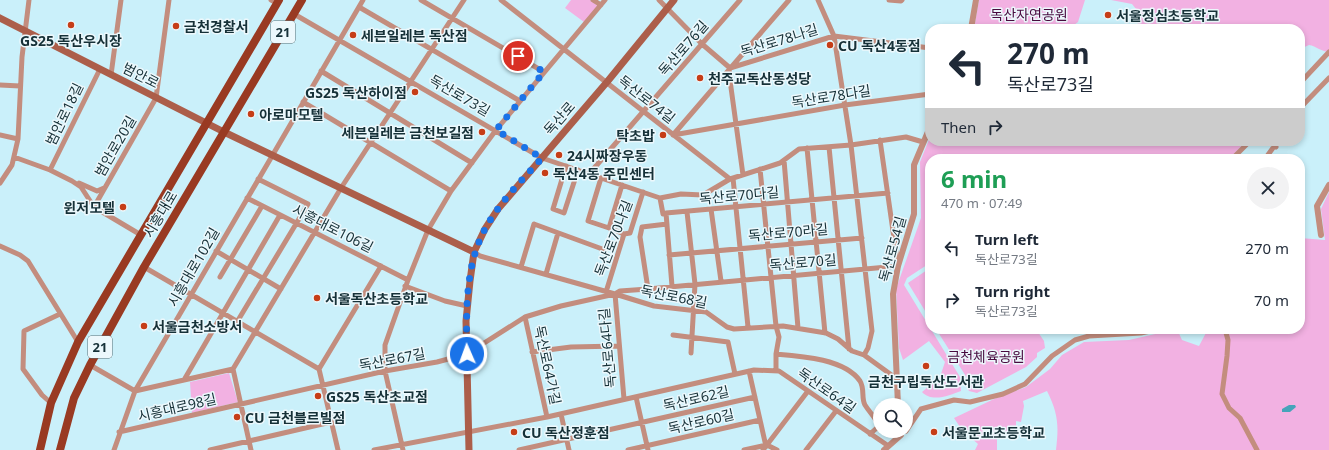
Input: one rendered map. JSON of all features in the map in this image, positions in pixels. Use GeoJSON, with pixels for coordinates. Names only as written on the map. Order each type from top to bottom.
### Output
{"type":"FeatureCollection","features":[{"type":"Feature","properties":{"kind":"main road","name":"시흥대로"},"geometry":{"type":"LineString","coordinates":[[60,450],[74,398],[90,365],[144,267],[302,0]]}},
{"type":"Feature","properties":{"kind":"main road","name":"독산로"},"geometry":{"type":"LineString","coordinates":[[470,450],[467,306],[474,252],[485,229],[498,209],[607,82],[674,0]]}},
{"type":"Feature","properties":{"kind":"main road","name":"시흥대로"},"geometry":{"type":"LineString","coordinates":[[40,450],[51,403],[78,342],[276,1]]}},
{"type":"Feature","properties":{"kind":"main road","name":"범안로"},"geometry":{"type":"LineString","coordinates":[[0,18],[224,132],[474,252]]}},
{"type":"Feature","properties":{"kind":"street"},"geometry":{"type":"LineString","coordinates":[[0,183],[12,165],[18,139],[20,86],[29,0]]}},
{"type":"Feature","properties":{"kind":"street"},"geometry":{"type":"LineString","coordinates":[[111,75],[122,0]]}},
{"type":"Feature","properties":{"kind":"street"},"geometry":{"type":"LineString","coordinates":[[156,98],[169,0]]}},
{"type":"Feature","properties":{"kind":"street"},"geometry":{"type":"LineString","coordinates":[[272,155],[363,0]]}},
{"type":"Feature","properties":{"kind":"street"},"geometry":{"type":"LineString","coordinates":[[421,0],[544,72]]}},
{"type":"Feature","properties":{"kind":"street"},"geometry":{"type":"LineString","coordinates":[[251,450],[232,369],[341,188],[464,0]]}},
{"type":"Feature","properties":{"kind":"street","name":"독산로74길"},"geometry":{"type":"LineString","coordinates":[[501,0],[673,135],[731,178]]}},
{"type":"Feature","properties":{"kind":"street"},"geometry":{"type":"LineString","coordinates":[[593,0],[601,5]]}},
{"type":"Feature","properties":{"kind":"street","name":"독산로73길"},"geometry":{"type":"LineString","coordinates":[[451,191],[496,130],[605,0]]}},
{"type":"Feature","properties":{"kind":"street"},"geometry":{"type":"LineString","coordinates":[[659,0],[702,44],[730,68],[729,73],[743,175]]}},
{"type":"Feature","properties":{"kind":"street","name":"독산로76길"},"geometry":{"type":"LineString","coordinates":[[589,174],[740,0]]}},
{"type":"Feature","properties":{"kind":"street","name":"독산로74길"},"geometry":{"type":"LineString","coordinates":[[673,135],[789,0]]}},
{"type":"Feature","properties":{"kind":"street"},"geometry":{"type":"LineString","coordinates":[[818,0],[834,36],[851,145],[872,331],[868,348],[864,355]]}},
{"type":"Feature","properties":{"kind":"street"},"geometry":{"type":"LineString","coordinates":[[889,0],[901,2],[902,0]]}},
{"type":"Feature","properties":{"kind":"street"},"geometry":{"type":"LineString","coordinates":[[971,24],[976,0]]}},
{"type":"Feature","properties":{"kind":"street"},"geometry":{"type":"LineString","coordinates":[[359,7],[520,101]]}},
{"type":"Feature","properties":{"kind":"street","name":"독산로73길"},"geometry":{"type":"LineString","coordinates":[[294,14],[340,39],[542,158],[660,198]]}},
{"type":"Feature","properties":{"kind":"street"},"geometry":{"type":"LineString","coordinates":[[834,36],[925,47]]}},
{"type":"Feature","properties":{"kind":"street","name":"독산로78나길"},"geometry":{"type":"LineString","coordinates":[[730,68],[834,36]]}},
{"type":"Feature","properties":{"kind":"street"},"geometry":{"type":"LineString","coordinates":[[1305,78],[1329,52]]}},
{"type":"Feature","properties":{"kind":"street","name":"범안로18길"},"geometry":{"type":"LineString","coordinates":[[50,170],[100,69]]}},
{"type":"Feature","properties":{"kind":"street"},"geometry":{"type":"LineString","coordinates":[[321,71],[472,163]]}},
{"type":"Feature","properties":{"kind":"street"},"geometry":{"type":"LineString","coordinates":[[1305,103],[1329,78]]}},
{"type":"Feature","properties":{"kind":"street"},"geometry":{"type":"LineString","coordinates":[[0,85],[20,86]]}},
{"type":"Feature","properties":{"kind":"street","name":"독산로78다길"},"geometry":{"type":"LineString","coordinates":[[736,125],[845,105],[925,95]]}},
{"type":"Feature","properties":{"kind":"street","name":"범안로20길"},"geometry":{"type":"LineString","coordinates":[[94,207],[156,98]]}},
{"type":"Feature","properties":{"kind":"street"},"geometry":{"type":"LineString","coordinates":[[303,102],[451,191],[428,230],[405,286],[385,345],[385,371],[404,450]]}},
{"type":"Feature","properties":{"kind":"street","name":"독산로74길"},"geometry":{"type":"LineString","coordinates":[[673,135],[736,125]]}},
{"type":"Feature","properties":{"kind":"street"},"geometry":{"type":"LineString","coordinates":[[0,135],[18,139]]}},
{"type":"Feature","properties":{"kind":"street","name":"독산로54길"},"geometry":{"type":"LineString","coordinates":[[898,398],[892,306],[898,266],[912,225],[914,214],[914,165],[925,136]]}},
{"type":"Feature","properties":{"kind":"street"},"geometry":{"type":"LineString","coordinates":[[672,286],[666,213],[663,214],[661,210],[660,198],[681,194],[703,195],[731,178],[780,164],[795,151],[807,148],[851,145],[906,137],[922,142]]}},
{"type":"Feature","properties":{"kind":"street"},"geometry":{"type":"LineString","coordinates":[[880,140],[898,266]]}},
{"type":"Feature","properties":{"kind":"street"},"geometry":{"type":"LineString","coordinates":[[1237,154],[1245,146]]}},
{"type":"Feature","properties":{"kind":"street"},"geometry":{"type":"LineString","coordinates":[[1269,154],[1276,146]]}},
{"type":"Feature","properties":{"kind":"street"},"geometry":{"type":"LineString","coordinates":[[829,147],[849,349]]}},
{"type":"Feature","properties":{"kind":"street"},"geometry":{"type":"LineString","coordinates":[[807,148],[825,333]]}},
{"type":"Feature","properties":{"kind":"street","name":"시흥대로102길"},"geometry":{"type":"LineString","coordinates":[[114,450],[119,432],[135,391],[272,155]]}},
{"type":"Feature","properties":{"kind":"street"},"geometry":{"type":"LineString","coordinates":[[14,157],[50,170],[72,181],[81,187],[94,207],[141,235]]}},
{"type":"Feature","properties":{"kind":"street"},"geometry":{"type":"LineString","coordinates":[[784,160],[798,328]]}},
{"type":"Feature","properties":{"kind":"street"},"geometry":{"type":"LineString","coordinates":[[566,166],[553,209],[564,213],[578,170]]}},
{"type":"Feature","properties":{"kind":"street"},"geometry":{"type":"LineString","coordinates":[[760,169],[776,326],[779,337],[776,354],[776,370]]}},
{"type":"Feature","properties":{"kind":"street"},"geometry":{"type":"LineString","coordinates":[[601,178],[588,221],[624,234]]}},
{"type":"Feature","properties":{"kind":"street"},"geometry":{"type":"LineString","coordinates":[[731,178],[736,207],[748,327]]}},
{"type":"Feature","properties":{"kind":"street"},"geometry":{"type":"LineString","coordinates":[[237,322],[308,204],[258,179]]}},
{"type":"Feature","properties":{"kind":"street"},"geometry":{"type":"LineString","coordinates":[[72,181],[80,183],[96,192],[105,188]]}},
{"type":"Feature","properties":{"kind":"street"},"geometry":{"type":"LineString","coordinates":[[609,228],[622,185]]}},
{"type":"Feature","properties":{"kind":"street"},"geometry":{"type":"LineString","coordinates":[[1321,235],[1317,206],[1329,185]]}},
{"type":"Feature","properties":{"kind":"street","name":"독산로70나길"},"geometry":{"type":"LineString","coordinates":[[606,292],[624,234],[630,233],[643,192]]}},
{"type":"Feature","properties":{"kind":"street","name":"독산로70다길"},"geometry":{"type":"LineString","coordinates":[[666,213],[888,193]]}},
{"type":"Feature","properties":{"kind":"street","name":"시흥대로106길"},"geometry":{"type":"LineString","coordinates":[[247,198],[408,280]]}},
{"type":"Feature","properties":{"kind":"street"},"geometry":{"type":"LineString","coordinates":[[220,277],[262,206]]}},
{"type":"Feature","properties":{"kind":"street"},"geometry":{"type":"LineString","coordinates":[[711,209],[721,282]]}},
{"type":"Feature","properties":{"kind":"street"},"geometry":{"type":"LineString","coordinates":[[686,212],[695,284],[695,309],[691,353]]}},
{"type":"Feature","properties":{"kind":"street"},"geometry":{"type":"LineString","coordinates":[[184,380],[280,215]]}},
{"type":"Feature","properties":{"kind":"street"},"geometry":{"type":"LineString","coordinates":[[520,267],[534,224],[605,250]]}},
{"type":"Feature","properties":{"kind":"street"},"geometry":{"type":"LineString","coordinates":[[648,289],[640,237],[642,227],[667,224]]}},
{"type":"Feature","properties":{"kind":"street"},"geometry":{"type":"LineString","coordinates":[[546,274],[558,233]]}},
{"type":"Feature","properties":{"kind":"street","name":"독산로70라길"},"geometry":{"type":"LineString","coordinates":[[669,255],[862,238]]}},
{"type":"Feature","properties":{"kind":"street"},"geometry":{"type":"LineString","coordinates":[[0,246],[20,254],[28,261],[78,342]]}},
{"type":"Feature","properties":{"kind":"street"},"geometry":{"type":"LineString","coordinates":[[216,251],[280,289]]}},
{"type":"Feature","properties":{"kind":"street","name":"독산로70길"},"geometry":{"type":"LineString","coordinates":[[474,252],[480,256],[614,294],[620,292],[743,279],[898,266]]}},
{"type":"Feature","properties":{"kind":"street"},"geometry":{"type":"LineString","coordinates":[[318,369],[380,266]]}},
{"type":"Feature","properties":{"kind":"street"},"geometry":{"type":"LineString","coordinates":[[144,267],[318,369],[338,450]]}},
{"type":"Feature","properties":{"kind":"street"},"geometry":{"type":"LineString","coordinates":[[405,286],[445,301],[467,306]]}},
{"type":"Feature","properties":{"kind":"street"},"geometry":{"type":"LineString","coordinates":[[467,354],[506,331],[525,317],[614,294]]}},
{"type":"Feature","properties":{"kind":"street","name":"독산로68길"},"geometry":{"type":"LineString","coordinates":[[614,294],[654,306],[695,309],[706,312],[727,327],[776,326],[825,333],[838,339],[849,349],[864,355],[897,379]]}},
{"type":"Feature","properties":{"kind":"street","name":"독산로64다길"},"geometry":{"type":"LineString","coordinates":[[614,294],[624,399]]}},
{"type":"Feature","properties":{"kind":"street"},"geometry":{"type":"LineString","coordinates":[[51,403],[42,395],[23,369],[24,331],[60,314]]}},
{"type":"Feature","properties":{"kind":"street","name":"독산로64가길"},"geometry":{"type":"LineString","coordinates":[[525,317],[547,417]]}},
{"type":"Feature","properties":{"kind":"street"},"geometry":{"type":"LineString","coordinates":[[913,419],[921,409],[954,400],[970,402],[1003,394],[1025,384],[1052,356],[1076,340],[1089,336],[1127,334]]}},
{"type":"Feature","properties":{"kind":"street"},"geometry":{"type":"LineString","coordinates":[[1226,334],[1228,356],[1222,394],[1230,408],[1240,418],[1257,450]]}},
{"type":"Feature","properties":{"kind":"street"},"geometry":{"type":"LineString","coordinates":[[673,335],[728,342],[735,374]]}},
{"type":"Feature","properties":{"kind":"street"},"geometry":{"type":"LineString","coordinates":[[532,352],[565,347],[619,346]]}},
{"type":"Feature","properties":{"kind":"street","name":"독산로67길"},"geometry":{"type":"LineString","coordinates":[[323,386],[385,371],[437,362],[467,354]]}},
{"type":"Feature","properties":{"kind":"street"},"geometry":{"type":"LineString","coordinates":[[776,354],[806,356],[820,360],[848,371],[858,379],[863,390],[864,404],[876,418],[879,426],[870,434]]}},
{"type":"Feature","properties":{"kind":"street"},"geometry":{"type":"LineString","coordinates":[[90,365],[135,391],[232,369]]}},
{"type":"Feature","properties":{"kind":"street","name":"독산로64길"},"geometry":{"type":"LineString","coordinates":[[374,450],[402,443],[469,433],[547,417],[749,371],[776,370],[870,434],[885,448]]}},
{"type":"Feature","properties":{"kind":"street"},"geometry":{"type":"LineString","coordinates":[[749,371],[765,442],[767,445],[777,450]]}},
{"type":"Feature","properties":{"kind":"street","name":"시흥대로98길"},"geometry":{"type":"LineString","coordinates":[[119,432],[323,386]]}},
{"type":"Feature","properties":{"kind":"street"},"geometry":{"type":"LineString","coordinates":[[763,450],[808,391]]}},
{"type":"Feature","properties":{"kind":"street"},"geometry":{"type":"LineString","coordinates":[[636,396],[648,448]]}},
{"type":"Feature","properties":{"kind":"street","name":"독산로62길"},"geometry":{"type":"LineString","coordinates":[[519,450],[755,397]]}},
{"type":"Feature","properties":{"kind":"street"},"geometry":{"type":"LineString","coordinates":[[806,450],[836,411]]}},
{"type":"Feature","properties":{"kind":"street"},"geometry":{"type":"LineString","coordinates":[[561,414],[569,450]]}},
{"type":"Feature","properties":{"kind":"street","name":"독산로60길"},"geometry":{"type":"LineString","coordinates":[[628,450],[648,448],[760,420]]}},
{"type":"Feature","properties":{"kind":"street"},"geometry":{"type":"LineString","coordinates":[[210,450],[331,422]]}},
{"type":"Feature","properties":{"kind":"street"},"geometry":{"type":"LineString","coordinates":[[885,448],[896,438]]}},
{"type":"Feature","properties":{"kind":"street"},"geometry":{"type":"LineString","coordinates":[[744,450],[767,445]]}},
{"type":"Feature","properties":{"kind":"green space"},"geometry":{"type":"Polygon","coordinates":[[[571,0],[590,0],[598,6],[584,22],[565,8],[571,0]]]}},
{"type":"Feature","properties":{"kind":"green space","name":"독산자연공원"},"geometry":{"type":"Polygon","coordinates":[[[979,0],[1085,0],[1078,22],[1075,24],[975,24],[979,0]]]}},
{"type":"Feature","properties":{"kind":"green space"},"geometry":{"type":"Polygon","coordinates":[[[1111,0],[1329,0],[1329,52],[1309,45],[1305,47],[1305,24],[1139,24],[1135,22],[1136,9],[1132,4],[1111,0]]]}},
{"type":"Feature","properties":{"kind":"green space"},"geometry":{"type":"Polygon","coordinates":[[[926,146],[1241,146],[1234,154],[925,154],[925,266],[907,278],[904,285],[925,320],[925,334],[934,334],[960,377],[961,391],[936,398],[922,392],[940,377],[945,362],[929,341],[903,360],[899,348],[896,289],[921,218],[920,162],[926,146]]]}},
{"type":"Feature","properties":{"kind":"green space"},"geometry":{"type":"Polygon","coordinates":[[[1329,192],[1329,450],[1056,450],[1057,419],[1047,391],[1023,401],[1024,406],[1021,422],[1016,421],[1016,432],[997,433],[997,450],[975,450],[978,444],[962,430],[954,418],[994,399],[1026,387],[1050,369],[1062,355],[1084,342],[1129,340],[1155,334],[1179,334],[1182,340],[1199,346],[1205,334],[1305,334],[1305,238],[1325,240],[1321,209],[1329,192]]]}},
{"type":"Feature","properties":{"kind":"green space"},"geometry":{"type":"Polygon","coordinates":[[[925,271],[925,311],[908,283],[925,271]]]}},
{"type":"Feature","properties":{"kind":"green space","name":"금천체육공원"},"geometry":{"type":"Polygon","coordinates":[[[939,334],[1039,334],[1044,341],[1045,348],[1037,353],[1037,357],[1026,367],[977,393],[969,391],[966,386],[967,378],[939,334]]]}},
{"type":"Feature","properties":{"kind":"green space"},"geometry":{"type":"Polygon","coordinates":[[[229,373],[238,402],[192,413],[190,382],[229,373]]]}},
{"type":"Feature","properties":{"kind":"water"},"geometry":{"type":"Polygon","coordinates":[[[1289,405],[1295,405],[1296,407],[1290,412],[1282,412],[1282,409],[1289,405]]]}},
{"type":"Feature","properties":{"kind":"place","name":"서울정심초등학교"},"geometry":{"type":"Point","coordinates":[1108,15]}},
{"type":"Feature","properties":{"kind":"place","name":"GS25 독산우시장"},"geometry":{"type":"Point","coordinates":[71,25]}},
{"type":"Feature","properties":{"kind":"place","name":"금천경찰서"},"geometry":{"type":"Point","coordinates":[176,26]}},
{"type":"Feature","properties":{"kind":"place","name":"세븐일레븐 독산점"},"geometry":{"type":"Point","coordinates":[353,35]}},
{"type":"Feature","properties":{"kind":"place","name":"CU 독산4동점"},"geometry":{"type":"Point","coordinates":[830,45]}},
{"type":"Feature","properties":{"kind":"place","name":"천주교독산동성당"},"geometry":{"type":"Point","coordinates":[700,78]}},
{"type":"Feature","properties":{"kind":"place","name":"GS25 독산하이점"},"geometry":{"type":"Point","coordinates":[415,92]}},
{"type":"Feature","properties":{"kind":"place","name":"아로마모텔"},"geometry":{"type":"Point","coordinates":[251,114]}},
{"type":"Feature","properties":{"kind":"place","name":"세븐일레븐 금천보길점"},"geometry":{"type":"Point","coordinates":[482,132]}},
{"type":"Feature","properties":{"kind":"place","name":"탁초밥"},"geometry":{"type":"Point","coordinates":[663,135]}},
{"type":"Feature","properties":{"kind":"place","name":"24시짜장우동"},"geometry":{"type":"Point","coordinates":[559,155]}},
{"type":"Feature","properties":{"kind":"place","name":"독산4동 주민센터"},"geometry":{"type":"Point","coordinates":[545,173]}},
{"type":"Feature","properties":{"kind":"place","name":"윈저모텔"},"geometry":{"type":"Point","coordinates":[123,207]}},
{"type":"Feature","properties":{"kind":"place","name":"서울독산초등학교"},"geometry":{"type":"Point","coordinates":[317,298]}},
{"type":"Feature","properties":{"kind":"place","name":"서울금천소방서"},"geometry":{"type":"Point","coordinates":[144,326]}},
{"type":"Feature","properties":{"kind":"place","name":"금천구립독산도서관"},"geometry":{"type":"Point","coordinates":[926,366]}},
{"type":"Feature","properties":{"kind":"place","name":"GS25 독산초교점"},"geometry":{"type":"Point","coordinates":[318,396]}},
{"type":"Feature","properties":{"kind":"place","name":"CU 금천블르빌점"},"geometry":{"type":"Point","coordinates":[237,417]}},
{"type":"Feature","properties":{"kind":"place","name":"CU 독산정훈점"},"geometry":{"type":"Point","coordinates":[514,432]}},
{"type":"Feature","properties":{"kind":"place","name":"서울문교초등학교"},"geometry":{"type":"Point","coordinates":[934,432]}},
{"type":"Feature","properties":{"kind":"route"},"geometry":{"type":"LineString","coordinates":[[467,354],[466,321],[474,252],[485,229],[498,209],[542,158],[496,130],[544,72],[518,56]]}}]}
